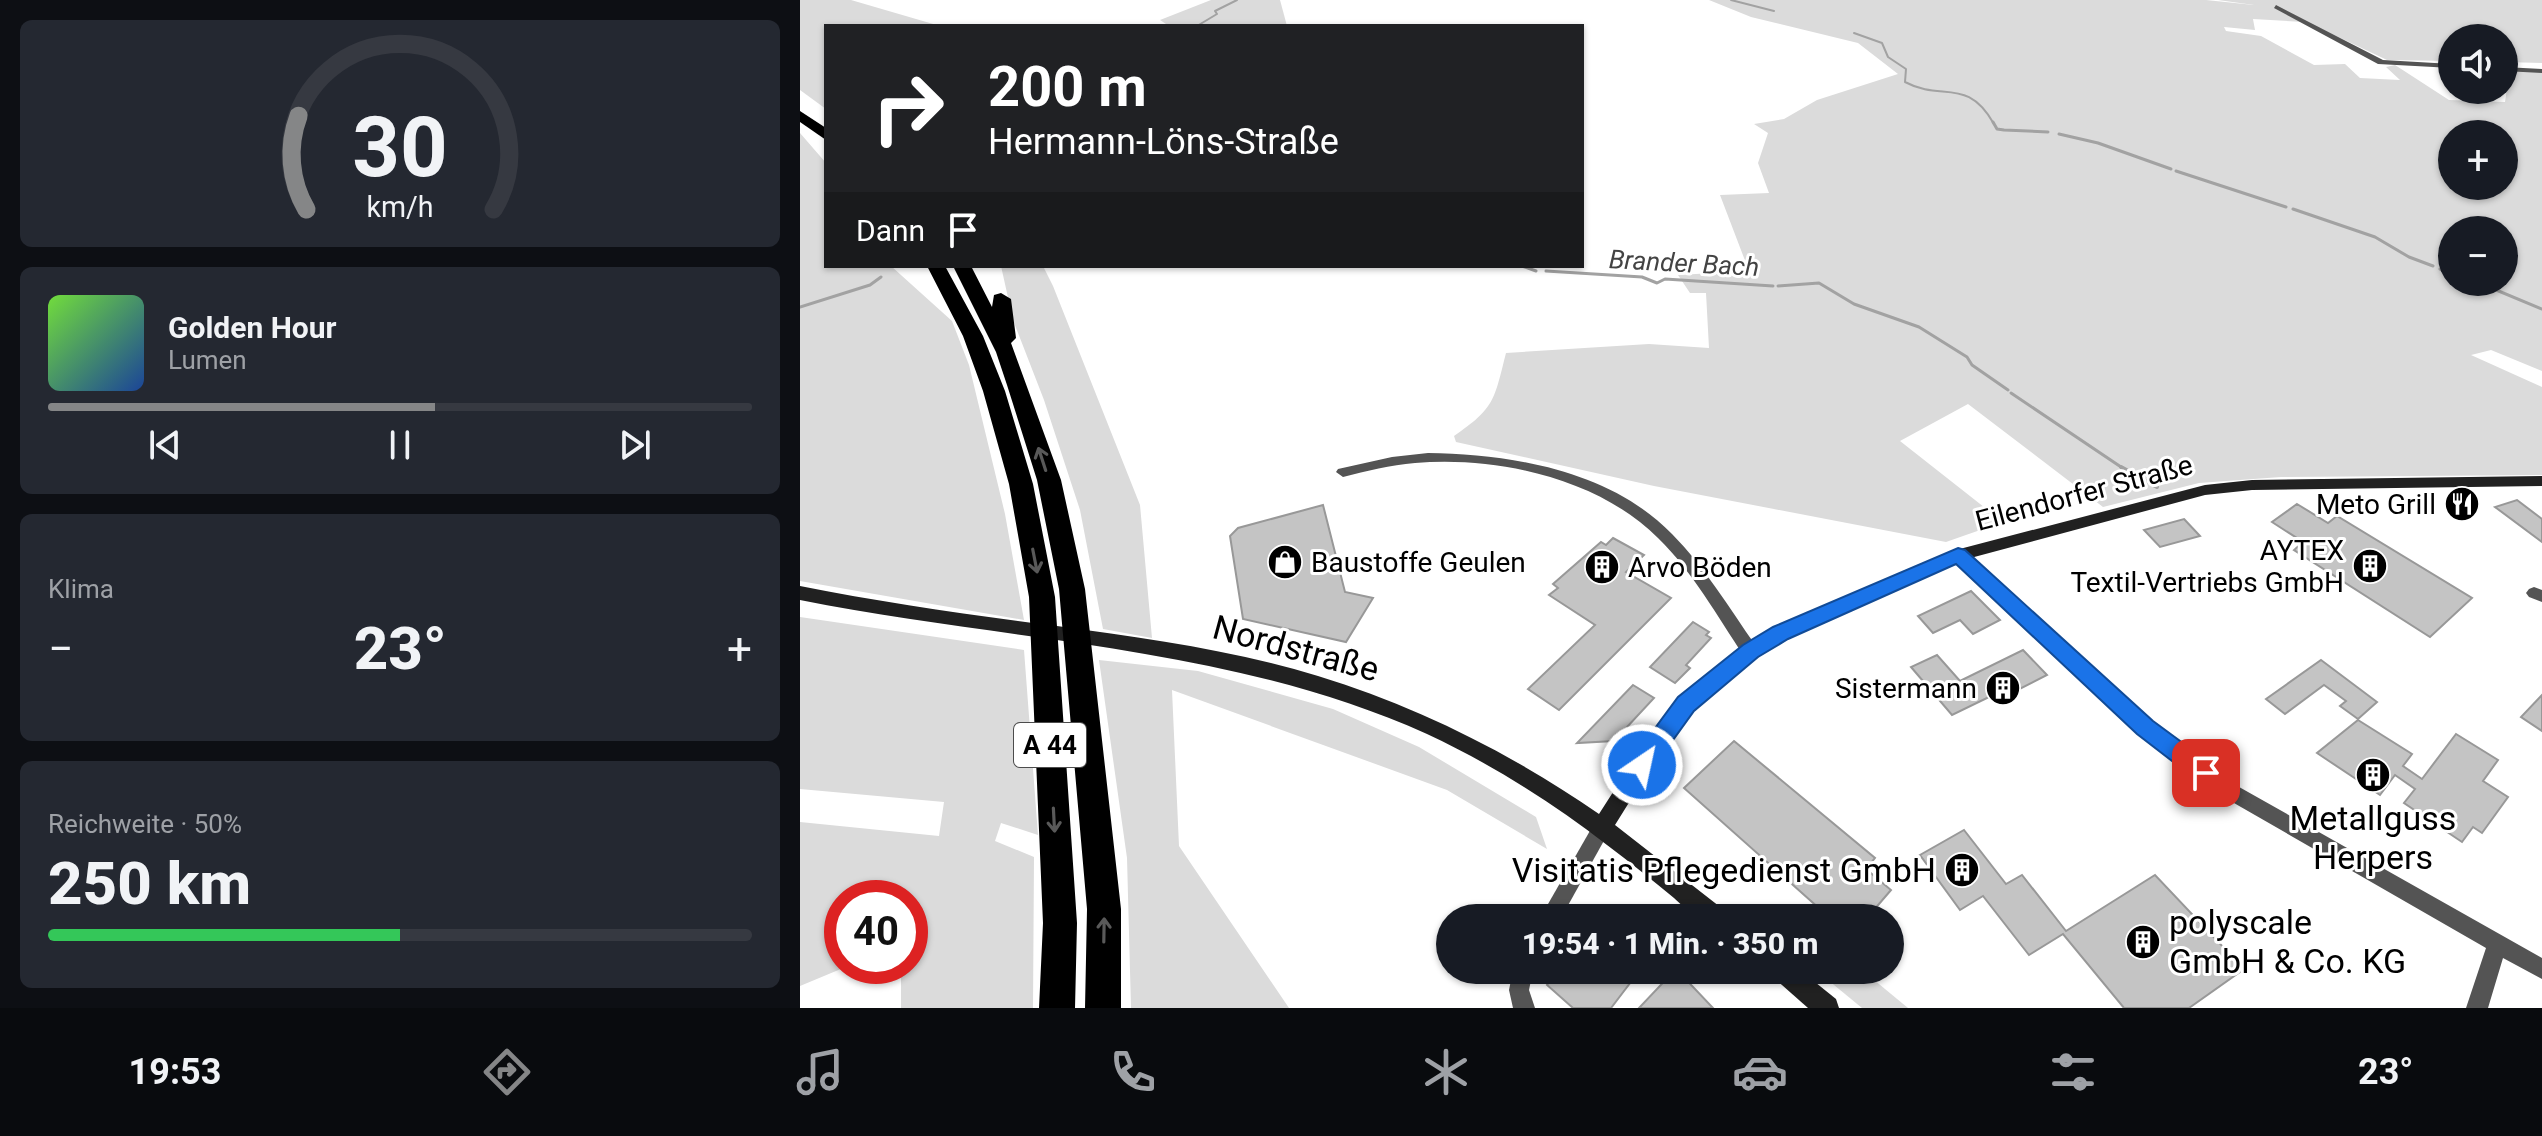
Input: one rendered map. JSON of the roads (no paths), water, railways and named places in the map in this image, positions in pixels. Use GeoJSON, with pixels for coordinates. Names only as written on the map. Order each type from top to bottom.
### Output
{"type":"FeatureCollection","features":[{"type":"Feature","properties":{"kind":"highway"},"geometry":{"type":"LineString","coordinates":[[800,99],[824,116]]}},
{"type":"Feature","properties":{"kind":"highway"},"geometry":{"type":"LineString","coordinates":[[800,115],[824,133]]}},
{"type":"Feature","properties":{"kind":"highway","name":"A 44"},"geometry":{"type":"LineString","coordinates":[[937,268],[973,336],[994,391],[1021,484],[1042,597],[1060,923],[1057,1008]]}},
{"type":"Feature","properties":{"kind":"highway","name":"A 44"},"geometry":{"type":"LineString","coordinates":[[963,268],[1006,352],[1049,480],[1072,589],[1104,909],[1103,1008]]}},
{"type":"Feature","properties":{"kind":"highway"},"geometry":{"type":"LineString","coordinates":[[1001,299],[1006,322],[1006,352]]}},
{"type":"Feature","properties":{"kind":"highway"},"geometry":{"type":"LineString","coordinates":[[939,301],[957,324],[973,336]]}},
{"type":"Feature","properties":{"kind":"street"},"geometry":{"type":"LineString","coordinates":[[2276,7],[2381,62],[2438,65]]}},
{"type":"Feature","properties":{"kind":"street"},"geometry":{"type":"LineString","coordinates":[[2518,70],[2542,71]]}},
{"type":"Feature","properties":{"kind":"street"},"geometry":{"type":"LineString","coordinates":[[1343,472],[1383,463],[1441,458],[1514,467],[1590,488],[1630,508],[1674,545],[1750,651]]}},
{"type":"Feature","properties":{"kind":"street","name":"Eilendorfer Straße"},"geometry":{"type":"LineString","coordinates":[[1602,828],[1656,742],[1686,704],[1750,651],[1780,633],[1958,555],[2205,490],[2252,485],[2542,481]]}},
{"type":"Feature","properties":{"kind":"street"},"geometry":{"type":"LineString","coordinates":[[1958,555],[2145,727],[2226,789],[2542,969]]}},
{"type":"Feature","properties":{"kind":"street","name":"Nordstraße"},"geometry":{"type":"LineString","coordinates":[[800,593],[912,616],[1207,656],[1274,671],[1388,708],[1482,752],[1602,828],[1698,904]]}},
{"type":"Feature","properties":{"kind":"street"},"geometry":{"type":"LineString","coordinates":[[1558,904],[1602,828]]}},
{"type":"Feature","properties":{"kind":"street"},"geometry":{"type":"LineString","coordinates":[[2477,1008],[2498,943]]}},
{"type":"Feature","properties":{"kind":"street"},"geometry":{"type":"LineString","coordinates":[[1520,984],[1524,1008]]}},
{"type":"Feature","properties":{"kind":"street"},"geometry":{"type":"LineString","coordinates":[[1799,984],[1827,1008]]}},
{"type":"Feature","properties":{"kind":"waterway"},"geometry":{"type":"LineString","coordinates":[[1200,24],[1217,14],[1215,11],[1237,0]]}},
{"type":"Feature","properties":{"kind":"waterway"},"geometry":{"type":"LineString","coordinates":[[1731,0],[1774,11]]}},
{"type":"Feature","properties":{"kind":"waterway"},"geometry":{"type":"LineString","coordinates":[[1854,33],[1882,43],[1888,57],[1906,69],[1905,82],[1918,88],[1964,95],[1984,109],[1994,124]]}},
{"type":"Feature","properties":{"kind":"waterway"},"geometry":{"type":"LineString","coordinates":[[1993,122],[1997,129],[2048,132]]}},
{"type":"Feature","properties":{"kind":"waterway"},"geometry":{"type":"LineString","coordinates":[[2059,134],[2098,143],[2171,169]]}},
{"type":"Feature","properties":{"kind":"waterway"},"geometry":{"type":"LineString","coordinates":[[2176,171],[2286,207]]}},
{"type":"Feature","properties":{"kind":"waterway"},"geometry":{"type":"LineString","coordinates":[[2293,209],[2375,237],[2409,257],[2433,266]]}},
{"type":"Feature","properties":{"kind":"waterway","name":"Brander Bach"},"geometry":{"type":"LineString","coordinates":[[1528,268],[1536,271]]}},
{"type":"Feature","properties":{"kind":"waterway","name":"Brander Bach"},"geometry":{"type":"LineString","coordinates":[[1546,271],[1642,277],[1657,283],[1665,279],[1773,286]]}},
{"type":"Feature","properties":{"kind":"waterway","name":"Brander Bach"},"geometry":{"type":"LineString","coordinates":[[800,307],[870,285],[881,277]]}},
{"type":"Feature","properties":{"kind":"waterway","name":"Brander Bach"},"geometry":{"type":"LineString","coordinates":[[1778,286],[1819,283],[1854,304],[1919,327],[1967,357],[1972,365],[2008,390]]}},
{"type":"Feature","properties":{"kind":"waterway"},"geometry":{"type":"LineString","coordinates":[[2511,296],[2542,309]]}},
{"type":"Feature","properties":{"kind":"waterway","name":"Brander Bach"},"geometry":{"type":"LineString","coordinates":[[2011,393],[2121,467]]}},
{"type":"Feature","properties":{"kind":"waterway","name":"Brander Bach"},"geometry":{"type":"LineString","coordinates":[[2121,467],[2157,487]]}},
{"type":"Feature","properties":{"kind":"place","name":"Meto Grill"},"geometry":{"type":"Point","coordinates":[2462,504]}},
{"type":"Feature","properties":{"kind":"place","name":"Baustoffe Geulen"},"geometry":{"type":"Point","coordinates":[1285,562]}},
{"type":"Feature","properties":{"kind":"place","name":"AYTEX Textil-Vertriebs GmbH"},"geometry":{"type":"Point","coordinates":[2370,566]}},
{"type":"Feature","properties":{"kind":"place","name":"Arvo Böden"},"geometry":{"type":"Point","coordinates":[1602,567]}},
{"type":"Feature","properties":{"kind":"place","name":"Sistermann"},"geometry":{"type":"Point","coordinates":[2003,688]}},
{"type":"Feature","properties":{"kind":"place","name":"Metallguss Herpers"},"geometry":{"type":"Point","coordinates":[2373,775]}},
{"type":"Feature","properties":{"kind":"place","name":"Visitatis Pflegedienst GmbH"},"geometry":{"type":"Point","coordinates":[1962,870]}},
{"type":"Feature","properties":{"kind":"place","name":"polyscale GmbH & Co. KG"},"geometry":{"type":"Point","coordinates":[2143,942]}}]}
